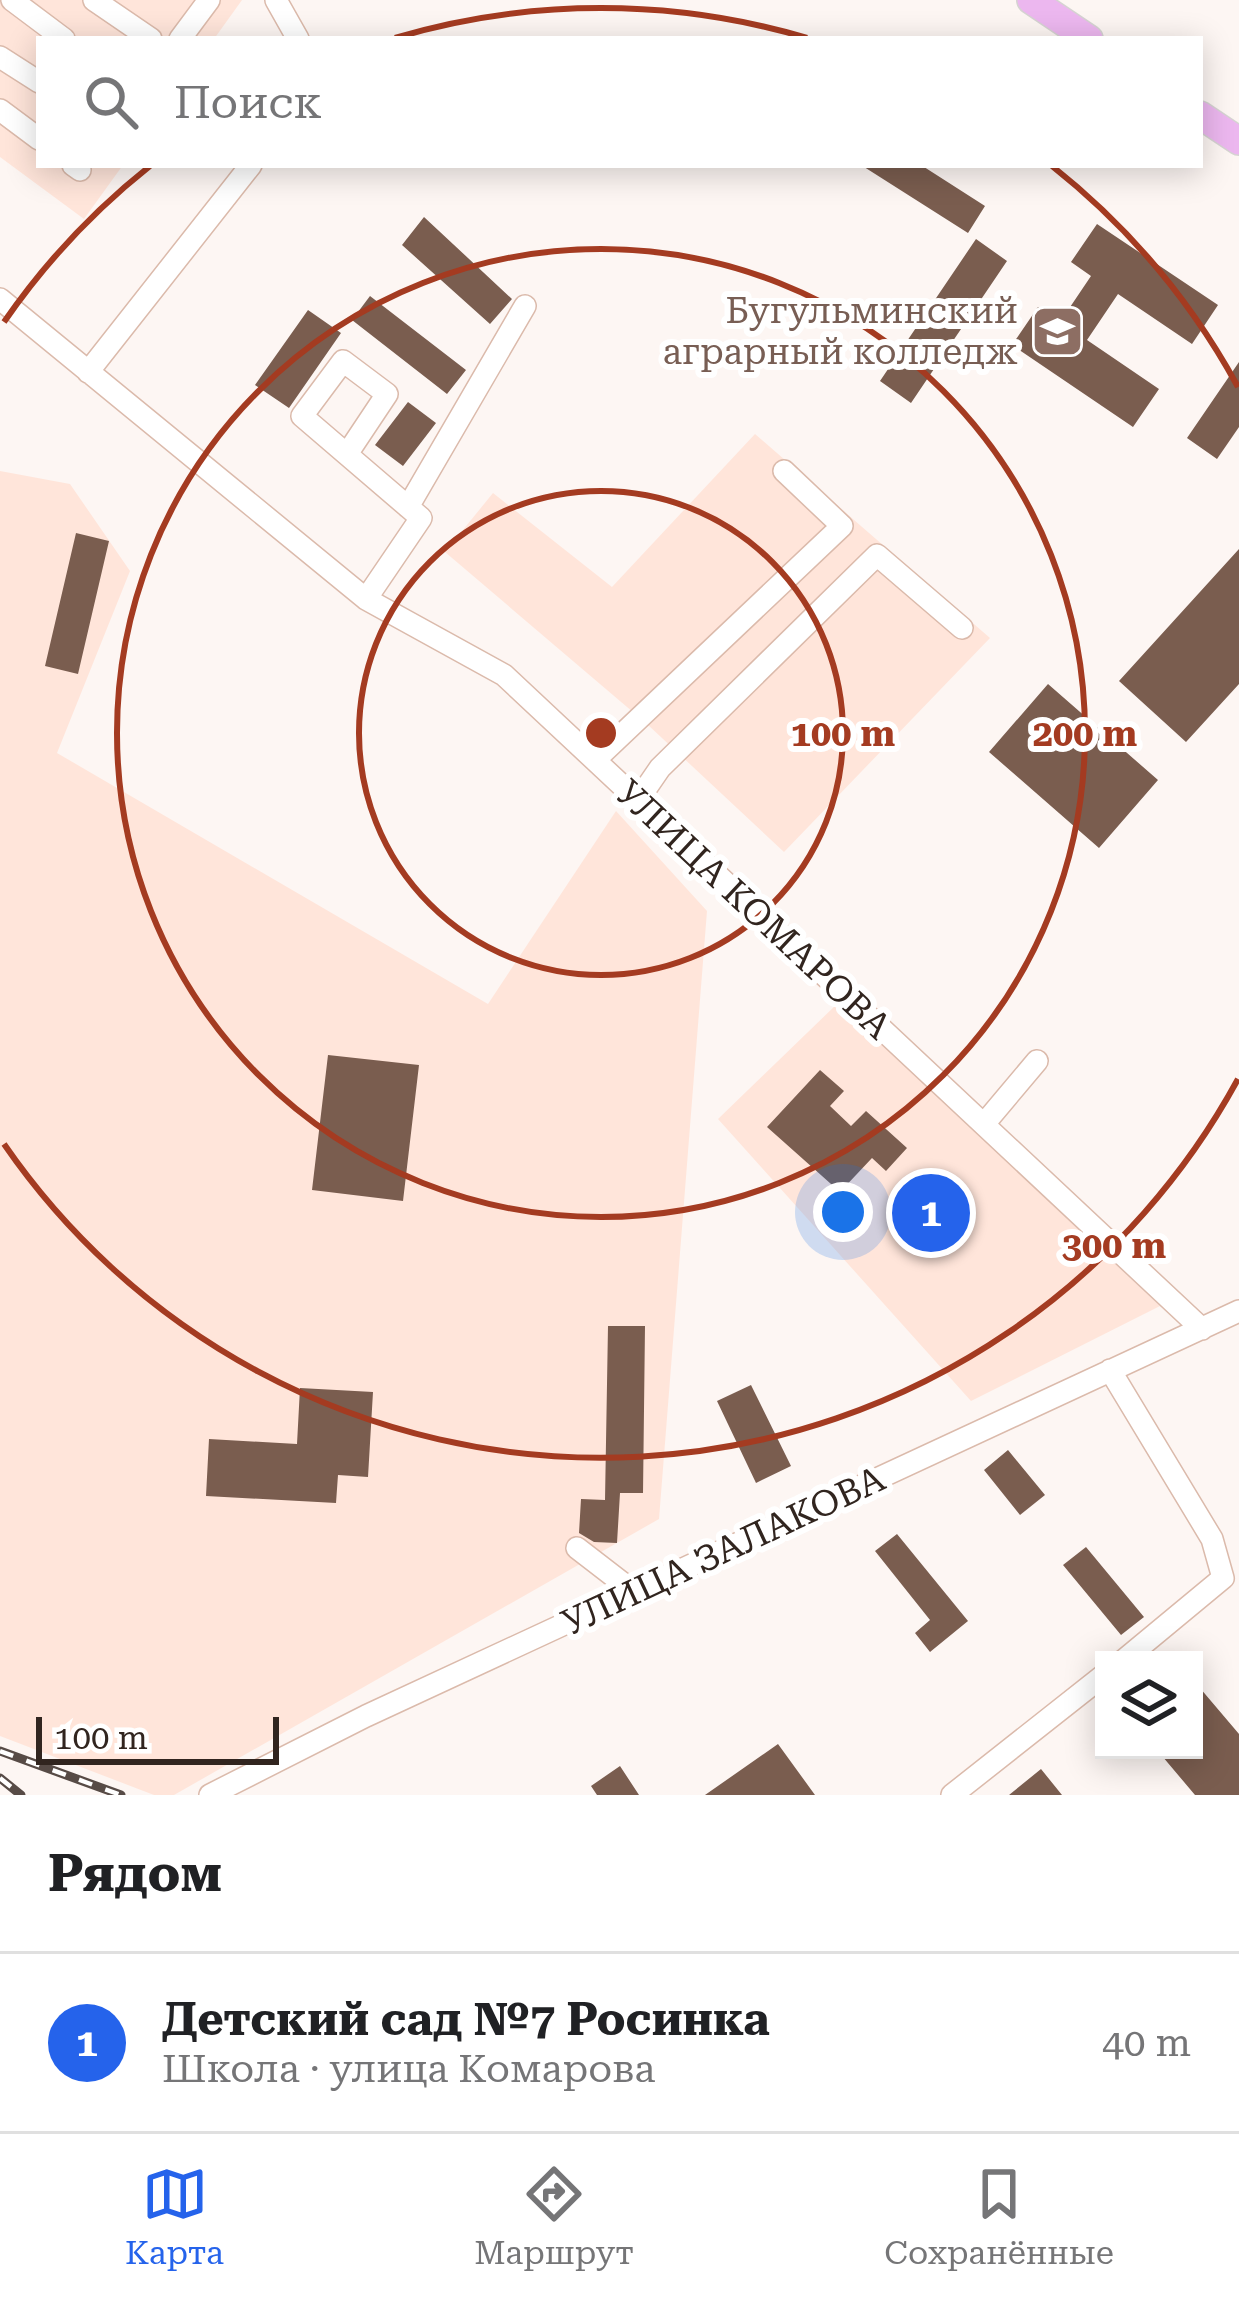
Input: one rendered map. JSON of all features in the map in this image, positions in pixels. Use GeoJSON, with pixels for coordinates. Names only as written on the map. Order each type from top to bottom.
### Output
{"type":"FeatureCollection","features":[{"type":"Feature","properties":{"kind":"main road"},"geometry":{"type":"LineString","coordinates":[[1031,0],[1085,36]]}},
{"type":"Feature","properties":{"kind":"main road"},"geometry":{"type":"LineString","coordinates":[[1203,117],[1239,141]]}},
{"type":"Feature","properties":{"kind":"street"},"geometry":{"type":"LineString","coordinates":[[12,0],[60,36]]}},
{"type":"Feature","properties":{"kind":"street"},"geometry":{"type":"LineString","coordinates":[[94,0],[147,36]]}},
{"type":"Feature","properties":{"kind":"street"},"geometry":{"type":"LineString","coordinates":[[276,0],[296,36]]}},
{"type":"Feature","properties":{"kind":"street"},"geometry":{"type":"LineString","coordinates":[[181,36],[196,4]]}},
{"type":"Feature","properties":{"kind":"street"},"geometry":{"type":"LineString","coordinates":[[0,57],[36,80]]}},
{"type":"Feature","properties":{"kind":"street"},"geometry":{"type":"LineString","coordinates":[[0,110],[36,137]]}},
{"type":"Feature","properties":{"kind":"street"},"geometry":{"type":"LineString","coordinates":[[88,372],[249,168]]}},
{"type":"Feature","properties":{"kind":"street","name":"УЛИЦА КОМАРОВА"},"geometry":{"type":"LineString","coordinates":[[0,299],[366,599],[504,675],[1202,1329]]}},
{"type":"Feature","properties":{"kind":"street"},"geometry":{"type":"LineString","coordinates":[[408,507],[525,306]]}},
{"type":"Feature","properties":{"kind":"street"},"geometry":{"type":"LineString","coordinates":[[347,454],[421,518],[366,599]]}},
{"type":"Feature","properties":{"kind":"street"},"geometry":{"type":"LineString","coordinates":[[596,760],[842,526],[784,472]]}},
{"type":"Feature","properties":{"kind":"street"},"geometry":{"type":"LineString","coordinates":[[638,800],[660,768],[877,555],[962,628]]}},
{"type":"Feature","properties":{"kind":"street"},"geometry":{"type":"LineString","coordinates":[[984,1124],[1037,1061]]}},
{"type":"Feature","properties":{"kind":"street","name":"УЛИЦА ЗАЛАКОВА"},"geometry":{"type":"LineString","coordinates":[[210,1795],[366,1716],[1239,1311]]}},
{"type":"Feature","properties":{"kind":"street"},"geometry":{"type":"LineString","coordinates":[[1110,1370],[1212,1539],[1223,1578],[1135,1651]]}},
{"type":"Feature","properties":{"kind":"street"},"geometry":{"type":"LineString","coordinates":[[577,1548],[634,1592]]}},
{"type":"Feature","properties":{"kind":"street"},"geometry":{"type":"LineString","coordinates":[[952,1795],[1095,1683]]}},
{"type":"Feature","properties":{"kind":"shaded area"},"geometry":{"type":"Polygon","coordinates":[[[0,0],[242,0],[216,36],[36,36],[36,168],[121,168],[84,219],[0,157],[0,0]]]}},
{"type":"Feature","properties":{"kind":"shaded area"},"geometry":{"type":"Polygon","coordinates":[[[755,434],[990,638],[784,852],[647,724],[445,552],[493,493],[612,587],[755,434]]]}},
{"type":"Feature","properties":{"kind":"shaded area"},"geometry":{"type":"Polygon","coordinates":[[[0,471],[70,484],[130,571],[57,753],[488,1004],[616,811],[707,911],[659,1519],[174,1795],[154,1795],[0,1736],[0,471]]]}},
{"type":"Feature","properties":{"kind":"shaded area"},"geometry":{"type":"Polygon","coordinates":[[[838,1003],[1160,1306],[971,1401],[718,1119],[838,1003]]]}},
{"type":"Feature","properties":{"kind":"building"},"geometry":{"type":"Polygon","coordinates":[[[866,168],[926,168],[985,206],[968,233],[866,168]]]}},
{"type":"Feature","properties":{"kind":"building"},"geometry":{"type":"Polygon","coordinates":[[[424,217],[512,299],[490,324],[402,245],[424,217]]]}},
{"type":"Feature","properties":{"kind":"building","name":"Бугульминский аграрный колледж"},"geometry":{"type":"Polygon","coordinates":[[[1097,224],[1218,305],[1192,344],[1118,294],[1087,340],[1159,389],[1133,427],[1012,345],[1038,307],[1060,322],[1091,276],[1071,262],[1097,224]]]}},
{"type":"Feature","properties":{"kind":"building"},"geometry":{"type":"Polygon","coordinates":[[[976,239],[1007,261],[911,403],[880,381],[976,239]]]}},
{"type":"Feature","properties":{"kind":"building"},"geometry":{"type":"Polygon","coordinates":[[[370,296],[466,370],[447,394],[352,320],[370,296]]]}},
{"type":"Feature","properties":{"kind":"building"},"geometry":{"type":"Polygon","coordinates":[[[308,310],[341,333],[289,408],[255,385],[308,310]]]}},
{"type":"Feature","properties":{"kind":"building"},"geometry":{"type":"Polygon","coordinates":[[[1239,362],[1239,427],[1217,459],[1187,438],[1239,362]]]}},
{"type":"Feature","properties":{"kind":"building"},"geometry":{"type":"Polygon","coordinates":[[[408,402],[436,423],[403,466],[375,445],[408,402]]]}},
{"type":"Feature","properties":{"kind":"building"},"geometry":{"type":"Polygon","coordinates":[[[76,533],[109,541],[78,674],[45,666],[76,533]]]}},
{"type":"Feature","properties":{"kind":"building"},"geometry":{"type":"Polygon","coordinates":[[[1239,549],[1239,684],[1186,742],[1119,681],[1239,549]]]}},
{"type":"Feature","properties":{"kind":"building"},"geometry":{"type":"Polygon","coordinates":[[[1048,684],[1158,780],[1099,848],[989,752],[1048,684]]]}},
{"type":"Feature","properties":{"kind":"building"},"geometry":{"type":"Polygon","coordinates":[[[328,1055],[419,1065],[403,1201],[312,1190],[328,1055]]]}},
{"type":"Feature","properties":{"kind":"building"},"geometry":{"type":"Polygon","coordinates":[[[820,1070],[844,1091],[830,1106],[851,1126],[866,1111],[907,1148],[886,1171],[872,1158],[840,1192],[767,1127],[820,1070]]]}},
{"type":"Feature","properties":{"kind":"building"},"geometry":{"type":"Polygon","coordinates":[[[608,1326],[645,1326],[643,1493],[620,1493],[617,1543],[594,1542],[579,1533],[581,1499],[605,1500],[608,1326]]]}},
{"type":"Feature","properties":{"kind":"building"},"geometry":{"type":"Polygon","coordinates":[[[751,1385],[791,1466],[756,1483],[717,1401],[751,1385]]]}},
{"type":"Feature","properties":{"kind":"building"},"geometry":{"type":"Polygon","coordinates":[[[300,1388],[373,1392],[368,1477],[338,1475],[336,1503],[206,1496],[209,1439],[297,1444],[300,1388]]]}},
{"type":"Feature","properties":{"kind":"building"},"geometry":{"type":"Polygon","coordinates":[[[1008,1450],[1045,1495],[1020,1515],[984,1470],[1008,1450]]]}},
{"type":"Feature","properties":{"kind":"building"},"geometry":{"type":"Polygon","coordinates":[[[897,1534],[968,1621],[930,1652],[915,1633],[930,1620],[875,1551],[897,1534]]]}},
{"type":"Feature","properties":{"kind":"building"},"geometry":{"type":"Polygon","coordinates":[[[1086,1547],[1144,1617],[1121,1635],[1063,1565],[1086,1547]]]}},
{"type":"Feature","properties":{"kind":"building"},"geometry":{"type":"Polygon","coordinates":[[[1203,1692],[1239,1734],[1239,1795],[1195,1795],[1165,1759],[1203,1759],[1203,1692]]]}},
{"type":"Feature","properties":{"kind":"building"},"geometry":{"type":"Polygon","coordinates":[[[778,1744],[815,1795],[705,1795],[778,1744]]]}},
{"type":"Feature","properties":{"kind":"building"},"geometry":{"type":"Polygon","coordinates":[[[620,1766],[639,1795],[597,1795],[591,1786],[620,1766]]]}},
{"type":"Feature","properties":{"kind":"building"},"geometry":{"type":"Polygon","coordinates":[[[1041,1769],[1062,1795],[1009,1795],[1041,1769]]]}},
{"type":"Feature","properties":{"kind":"railway"},"geometry":{"type":"LineString","coordinates":[[0,1751],[121,1795]]}},
{"type":"Feature","properties":{"kind":"railway"},"geometry":{"type":"LineString","coordinates":[[0,1778],[21,1795]]}},
{"type":"Feature","properties":{"kind":"place","name":"Бугульминский аграрный колледж"},"geometry":{"type":"Point","coordinates":[1057,331]}},
{"type":"Feature","properties":{"kind":"place","name":"Детский сад №7 Росинка"},"geometry":{"type":"Point","coordinates":[931,1213]}}]}
